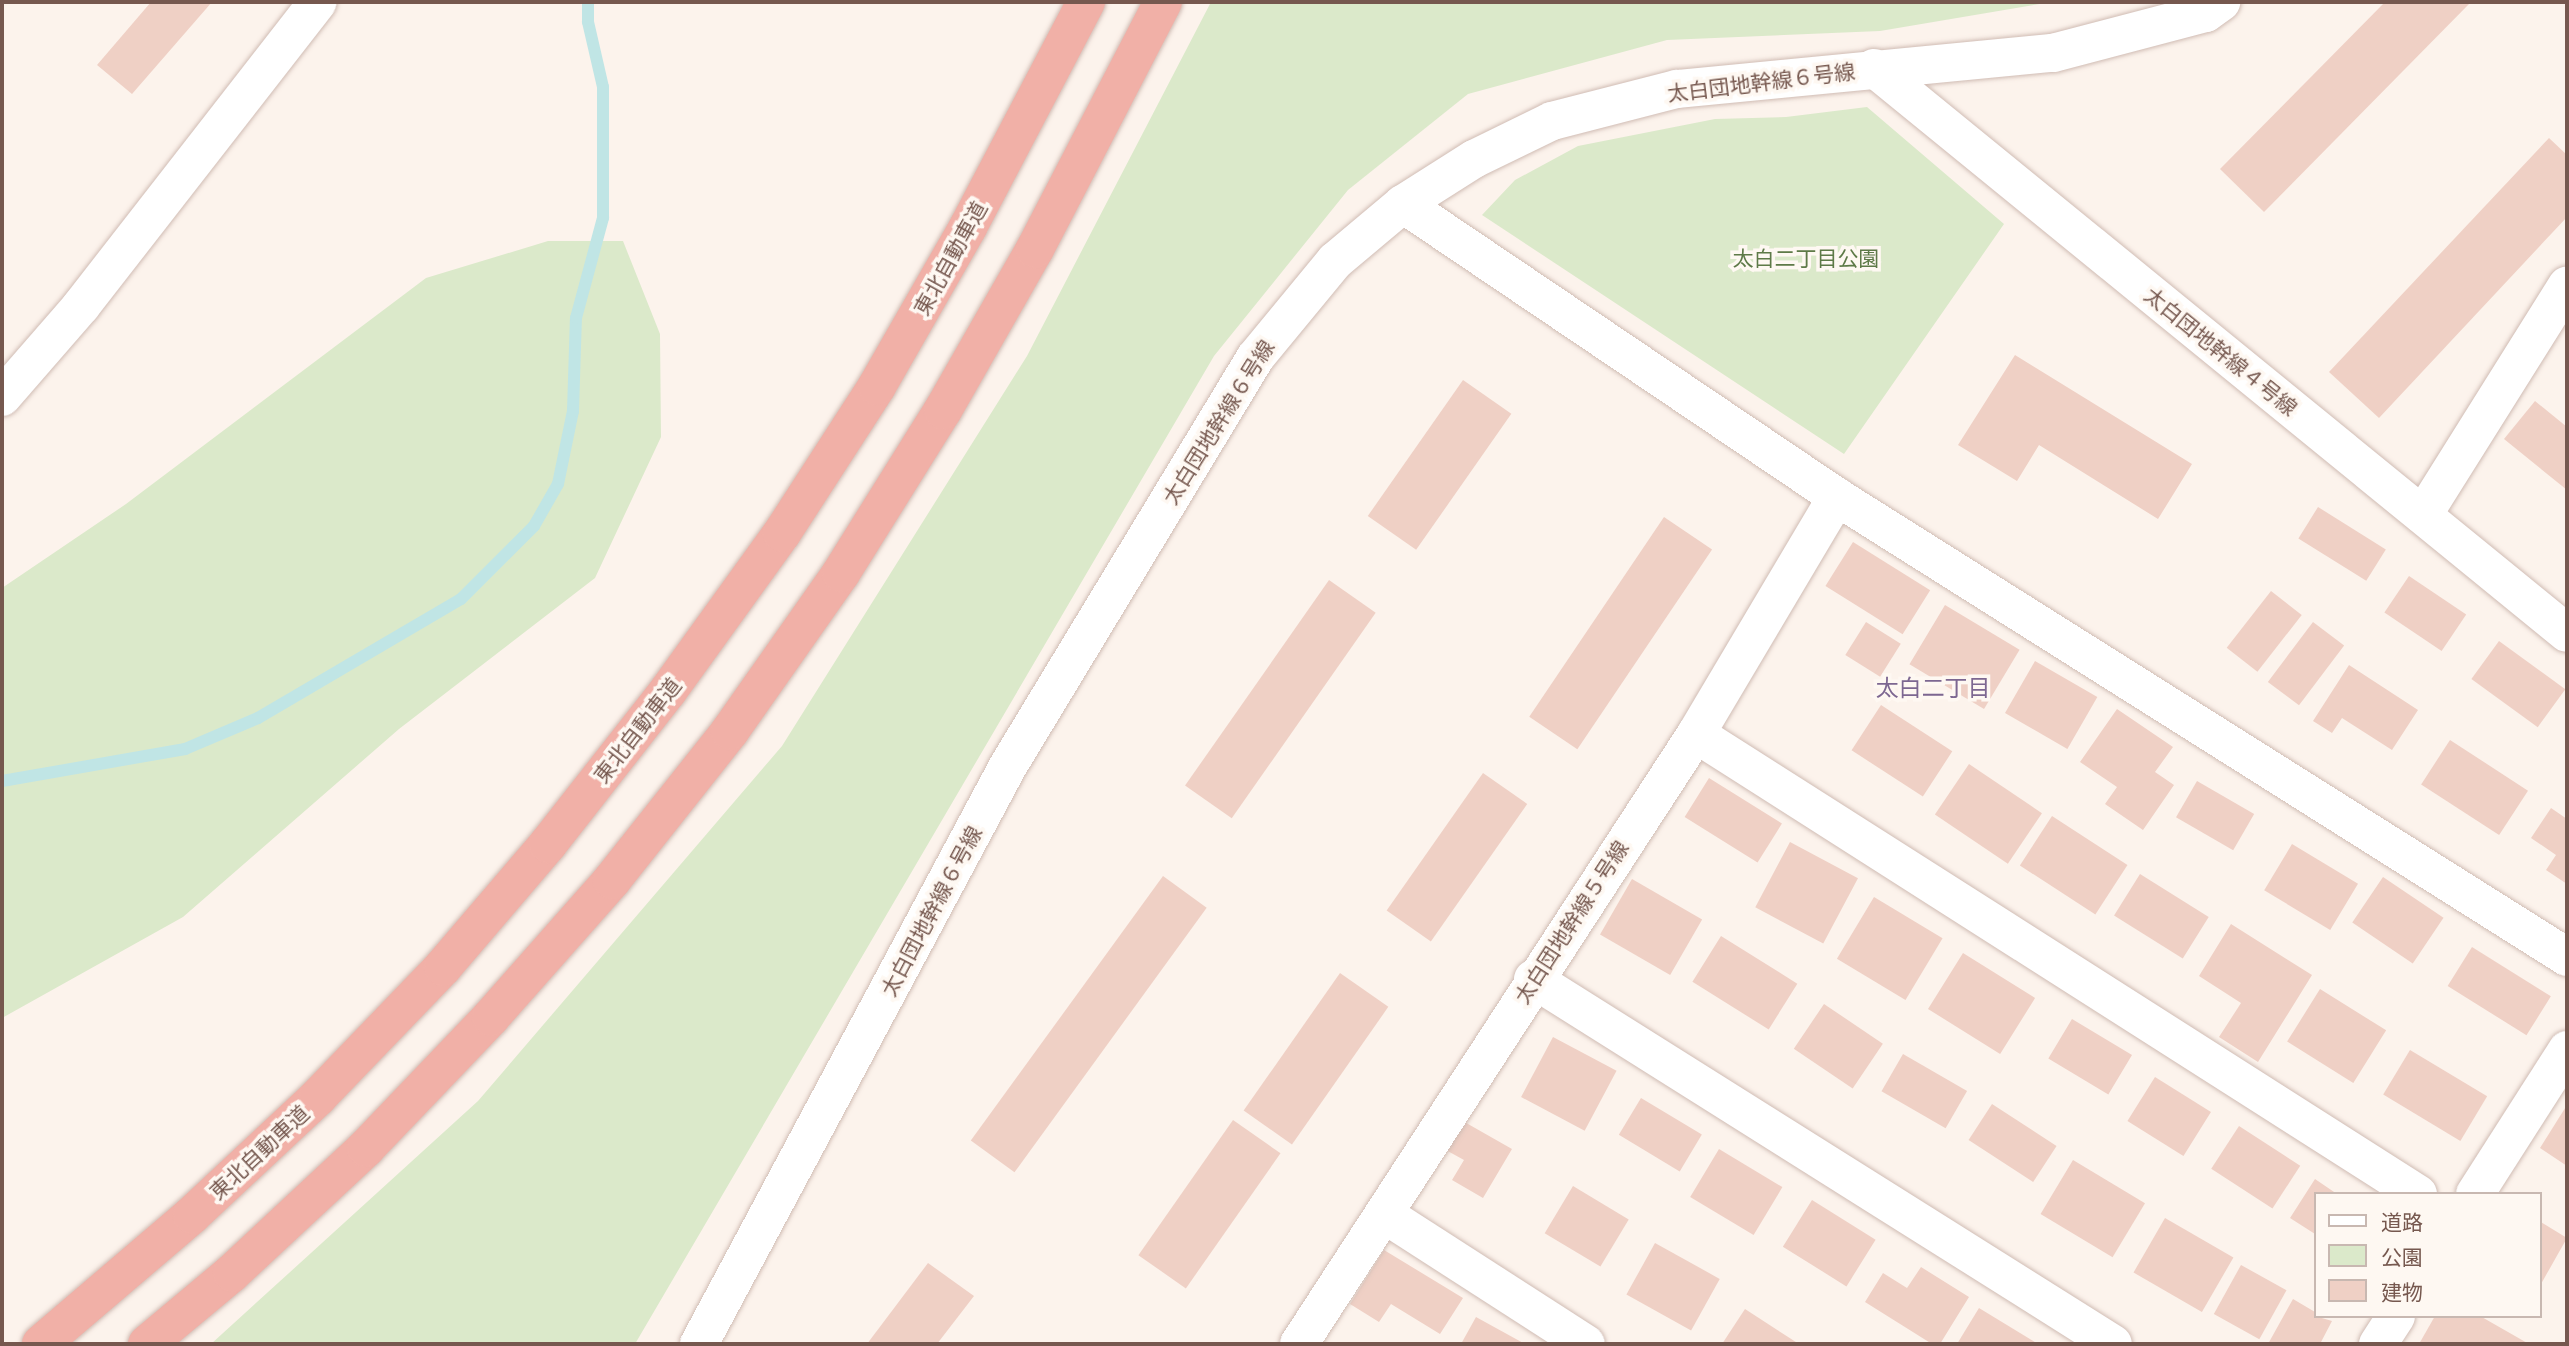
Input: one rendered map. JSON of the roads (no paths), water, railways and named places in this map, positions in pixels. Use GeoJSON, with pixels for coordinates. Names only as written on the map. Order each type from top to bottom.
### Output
{"type":"FeatureCollection","features":[{"type":"Feature","properties":{"kind":"highway","name":"東北自動車道"},"geometry":{"type":"LineString","coordinates":[[41,1344],[192,1215],[298,1115],[443,967],[548,844],[659,702],[782,533],[877,386],[968,227],[1086,2]]}},
{"type":"Feature","properties":{"kind":"highway"},"geometry":{"type":"LineString","coordinates":[[147,1344],[232,1273],[366,1148],[491,1017],[612,880],[730,731],[841,573],[943,410],[1035,249],[1163,2]]}},
{"type":"Feature","properties":{"kind":"street"},"geometry":{"type":"LineString","coordinates":[[2,397],[81,306],[318,2]]}},
{"type":"Feature","properties":{"kind":"street","name":"太白団地幹線６号線"},"geometry":{"type":"LineString","coordinates":[[699,1344],[1008,766],[1255,358],[1335,261],[1403,204],[1474,159],[1552,121],[1677,89],[2053,52],[2206,13],[2221,2]]}},
{"type":"Feature","properties":{"kind":"street","name":"太白団地幹線４号線"},"geometry":{"type":"LineString","coordinates":[[1874,68],[2567,633]]}},
{"type":"Feature","properties":{"kind":"street"},"geometry":{"type":"LineString","coordinates":[[1403,204],[1837,497],[2567,957]]}},
{"type":"Feature","properties":{"kind":"street"},"geometry":{"type":"LineString","coordinates":[[2423,515],[2567,285]]}},
{"type":"Feature","properties":{"kind":"street","name":"太白団地幹線５号線"},"geometry":{"type":"LineString","coordinates":[[1298,1344],[1533,979],[1696,734],[1837,497]]}},
{"type":"Feature","properties":{"kind":"street"},"geometry":{"type":"LineString","coordinates":[[1696,734],[2415,1192]]}},
{"type":"Feature","properties":{"kind":"street"},"geometry":{"type":"LineString","coordinates":[[1533,979],[2113,1344]]}},
{"type":"Feature","properties":{"kind":"street"},"geometry":{"type":"LineString","coordinates":[[2476,1192],[2567,1050]]}},
{"type":"Feature","properties":{"kind":"street"},"geometry":{"type":"LineString","coordinates":[[1384,1214],[1586,1344]]}},
{"type":"Feature","properties":{"kind":"street"},"geometry":{"type":"LineString","coordinates":[[2378,1344],[2395,1318]]}},
{"type":"Feature","properties":{"kind":"waterway"},"geometry":{"type":"LineString","coordinates":[[2,781],[185,749],[258,718],[461,599],[534,526],[558,484],[573,411],[576,318],[603,218],[603,87],[588,22],[588,2]]}},
{"type":"Feature","properties":{"kind":"district","name":"太白二丁目"},"geometry":{"type":"Point","coordinates":[1933,687]}},
{"type":"Feature","properties":{"kind":"park label","name":"太白二丁目公園"},"geometry":{"type":"Point","coordinates":[1806,258]}}]}
